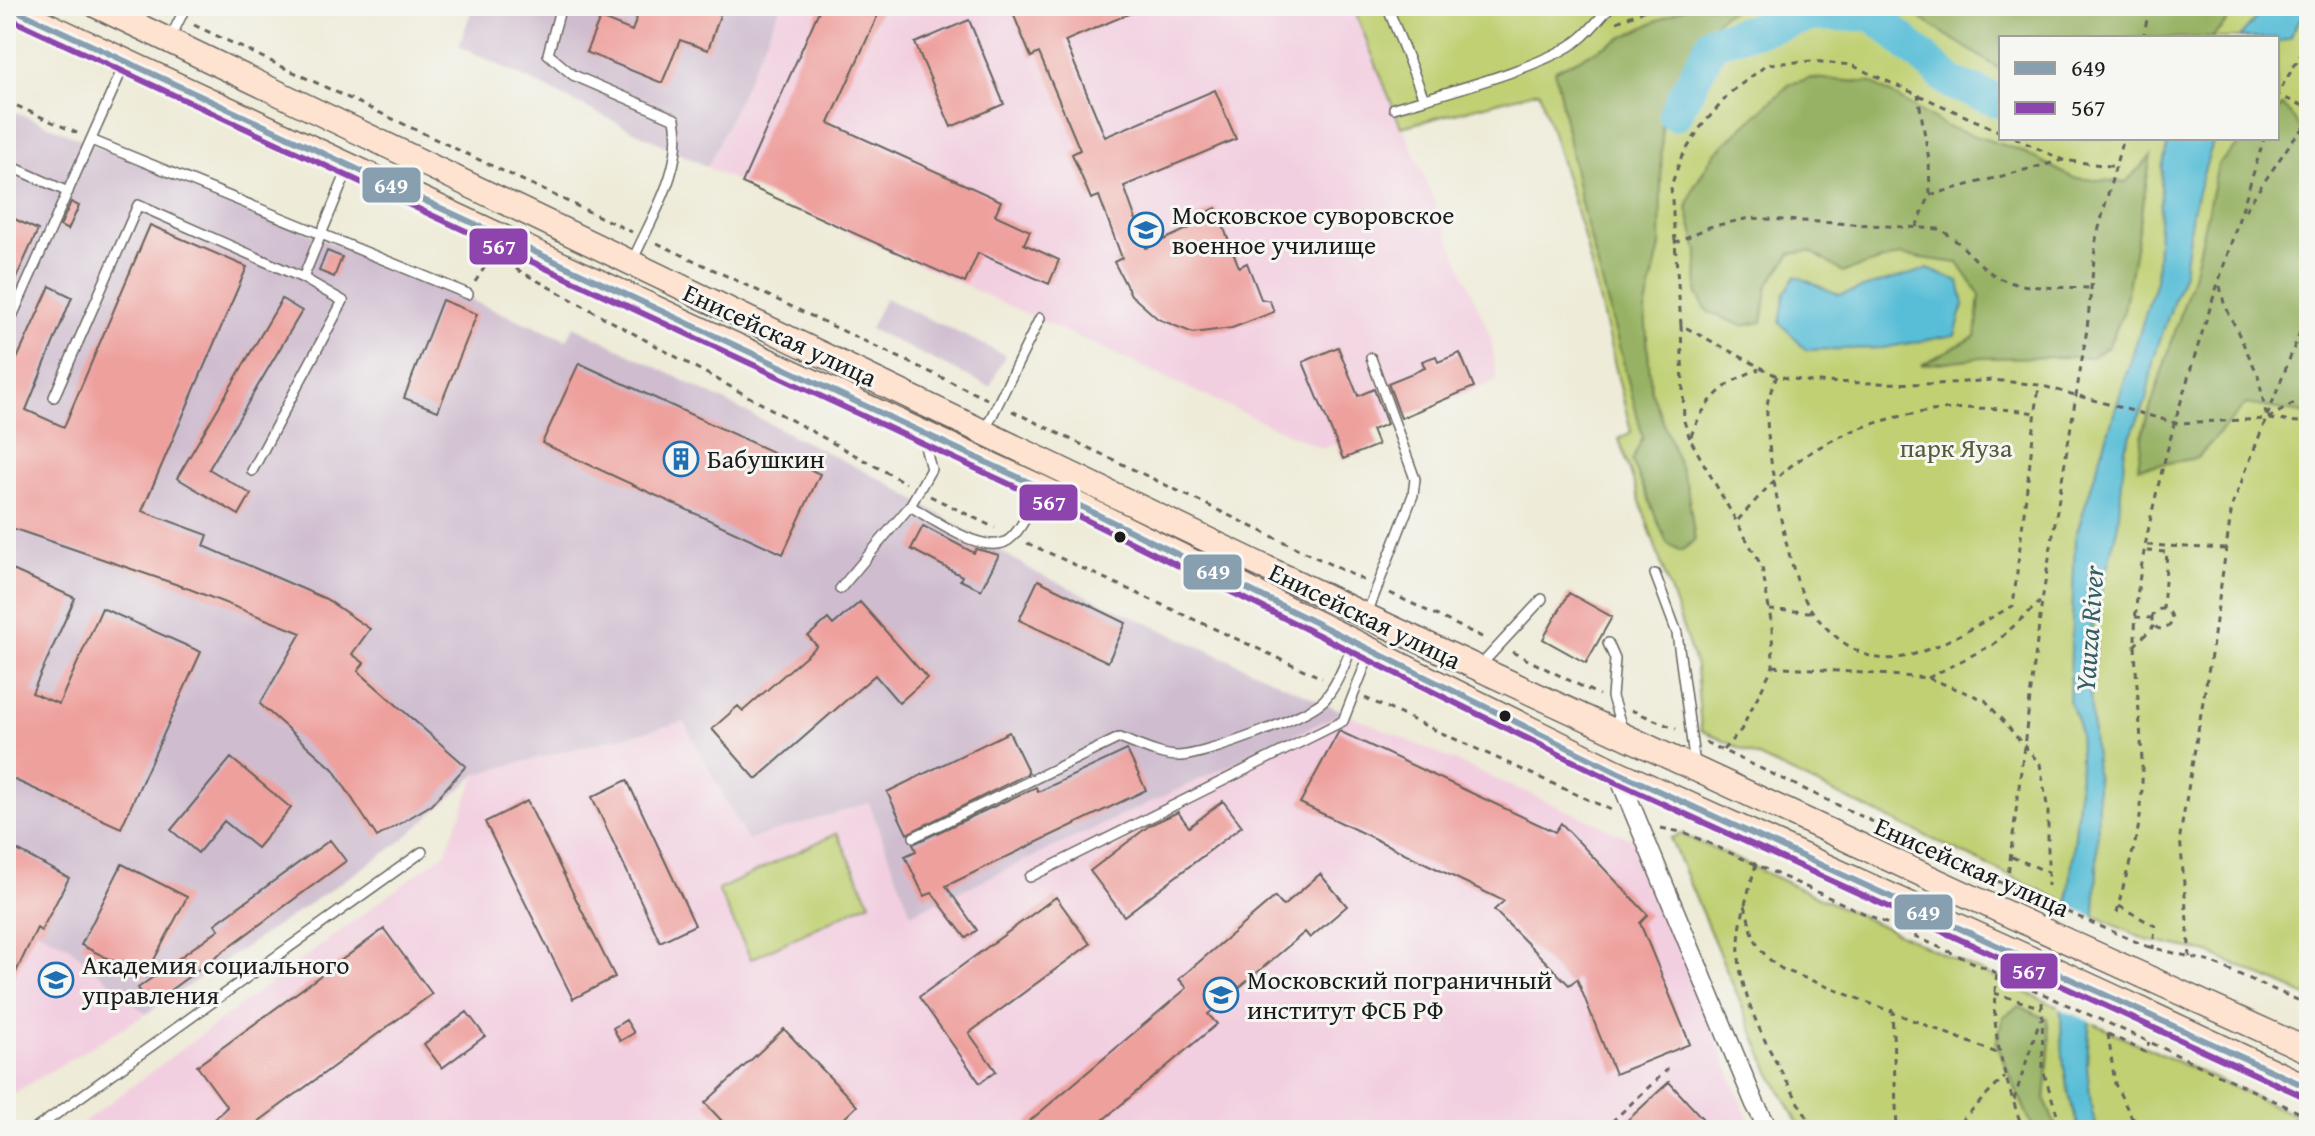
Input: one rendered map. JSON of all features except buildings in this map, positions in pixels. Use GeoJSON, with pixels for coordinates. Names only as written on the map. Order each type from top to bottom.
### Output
{"type":"FeatureCollection","features":[{"type":"Feature","properties":{"kind":"main road","name":"Енисейская улица"},"geometry":{"type":"LineString","coordinates":[[7,6],[1056,495],[1617,772],[2309,1088]]}},
{"type":"Feature","properties":{"kind":"main road","name":"Енисейская улица"},"geometry":{"type":"LineString","coordinates":[[97,6],[175,29],[632,262],[1366,616],[1696,771],[2309,1051]]}},
{"type":"Feature","properties":{"kind":"street"},"geometry":{"type":"LineString","coordinates":[[1617,772],[1755,1104],[1769,1130]]}},
{"type":"Feature","properties":{"kind":"lane"},"geometry":{"type":"LineString","coordinates":[[175,29],[186,6]]}},
{"type":"Feature","properties":{"kind":"lane"},"geometry":{"type":"LineString","coordinates":[[561,6],[548,54],[573,75],[675,119],[679,140],[674,166],[632,262]]}},
{"type":"Feature","properties":{"kind":"lane"},"geometry":{"type":"LineString","coordinates":[[1387,6],[1424,99]]}},
{"type":"Feature","properties":{"kind":"lane"},"geometry":{"type":"LineString","coordinates":[[1394,108],[1562,51],[1581,38],[1611,6]]}},
{"type":"Feature","properties":{"kind":"lane"},"geometry":{"type":"LineString","coordinates":[[6,330],[126,61]]}},
{"type":"Feature","properties":{"kind":"lane"},"geometry":{"type":"LineString","coordinates":[[91,140],[468,294]]}},
{"type":"Feature","properties":{"kind":"lane"},"geometry":{"type":"LineString","coordinates":[[6,164],[68,192]]}},
{"type":"Feature","properties":{"kind":"lane"},"geometry":{"type":"LineString","coordinates":[[303,278],[323,237],[349,165]]}},
{"type":"Feature","properties":{"kind":"lane"},"geometry":{"type":"LineString","coordinates":[[54,397],[138,205],[303,278],[343,301],[252,471]]}},
{"type":"Feature","properties":{"kind":"lane"},"geometry":{"type":"LineString","coordinates":[[985,430],[1040,318]]}},
{"type":"Feature","properties":{"kind":"lane"},"geometry":{"type":"LineString","coordinates":[[1366,616],[1413,495],[1415,479],[1371,358]]}},
{"type":"Feature","properties":{"kind":"lane"},"geometry":{"type":"LineString","coordinates":[[840,589],[910,506],[931,469],[921,432]]}},
{"type":"Feature","properties":{"kind":"lane"},"geometry":{"type":"LineString","coordinates":[[910,506],[980,544],[1003,544],[1013,537],[1033,504],[1056,495]]}},
{"type":"Feature","properties":{"kind":"lane"},"geometry":{"type":"LineString","coordinates":[[1655,574],[1677,633],[1696,771]]}},
{"type":"Feature","properties":{"kind":"lane"},"geometry":{"type":"LineString","coordinates":[[1477,669],[1542,599]]}},
{"type":"Feature","properties":{"kind":"lane"},"geometry":{"type":"LineString","coordinates":[[1608,643],[1615,659],[1612,697],[1625,738]]}},
{"type":"Feature","properties":{"kind":"lane"},"geometry":{"type":"LineString","coordinates":[[914,837],[1119,738],[1176,756],[1214,750],[1307,711],[1322,702],[1363,646]]}},
{"type":"Feature","properties":{"kind":"lane"},"geometry":{"type":"LineString","coordinates":[[1030,877],[1343,721],[1354,693],[1363,646]]}},
{"type":"Feature","properties":{"kind":"lane"},"geometry":{"type":"LineString","coordinates":[[34,1130],[422,852]]}},
{"type":"Feature","properties":{"kind":"path"},"geometry":{"type":"LineString","coordinates":[[155,6],[175,29],[643,237],[998,404]]}},
{"type":"Feature","properties":{"kind":"path"},"geometry":{"type":"LineString","coordinates":[[1999,6],[2066,9],[2150,6],[2143,36]]}},
{"type":"Feature","properties":{"kind":"path"},"geometry":{"type":"LineString","coordinates":[[2279,92],[2309,41]]}},
{"type":"Feature","properties":{"kind":"path"},"geometry":{"type":"LineString","coordinates":[[2303,51],[2309,75]]}},
{"type":"Feature","properties":{"kind":"path"},"geometry":{"type":"LineString","coordinates":[[1722,750],[1741,730],[1773,666],[1762,567],[1690,439],[1684,421],[1671,186],[1681,158],[1700,128],[1731,92],[1768,64],[1812,61],[1851,65],[1999,131]]}},
{"type":"Feature","properties":{"kind":"path"},"geometry":{"type":"LineString","coordinates":[[1916,227],[1930,195],[1923,113],[1918,95]]}},
{"type":"Feature","properties":{"kind":"path"},"geometry":{"type":"LineString","coordinates":[[2279,96],[2309,108]]}},
{"type":"Feature","properties":{"kind":"path"},"geometry":{"type":"LineString","coordinates":[[6,101],[91,140]]}},
{"type":"Feature","properties":{"kind":"path"},"geometry":{"type":"LineString","coordinates":[[2241,217],[2269,172],[2309,123]]}},
{"type":"Feature","properties":{"kind":"path"},"geometry":{"type":"LineString","coordinates":[[2019,140],[2063,160],[2118,167]]}},
{"type":"Feature","properties":{"kind":"path"},"geometry":{"type":"LineString","coordinates":[[2007,886],[2042,601],[2087,329],[2096,239],[2118,167],[2123,140]]}},
{"type":"Feature","properties":{"kind":"path"},"geometry":{"type":"LineString","coordinates":[[2117,913],[2135,852],[2141,804],[2134,617],[2147,545],[2176,423],[2263,140]]}},
{"type":"Feature","properties":{"kind":"path"},"geometry":{"type":"LineString","coordinates":[[1930,195],[2063,160]]}},
{"type":"Feature","properties":{"kind":"path"},"geometry":{"type":"LineString","coordinates":[[1673,243],[1709,227],[1750,218],[1939,229],[1949,234],[1993,275],[2022,285],[2090,288]]}},
{"type":"Feature","properties":{"kind":"path"},"geometry":{"type":"LineString","coordinates":[[468,294],[491,255],[919,490],[1013,537],[1336,684]]}},
{"type":"Feature","properties":{"kind":"path"},"geometry":{"type":"LineString","coordinates":[[2221,278],[2224,303],[2258,375],[2267,419]]}},
{"type":"Feature","properties":{"kind":"path"},"geometry":{"type":"LineString","coordinates":[[2190,957],[2180,836],[2232,506],[2309,309]]}},
{"type":"Feature","properties":{"kind":"path"},"geometry":{"type":"LineString","coordinates":[[1681,325],[1759,369],[1777,376],[1811,382],[1937,384],[1993,380],[2039,385],[2176,423],[2267,419],[2309,423]]}},
{"type":"Feature","properties":{"kind":"path"},"geometry":{"type":"LineString","coordinates":[[1690,439],[1709,399],[1732,379],[1759,369]]}},
{"type":"Feature","properties":{"kind":"path"},"geometry":{"type":"LineString","coordinates":[[1777,376],[1767,403],[1774,482],[1792,558],[1813,612],[1848,646],[1878,659],[1915,655],[2013,606],[2039,385]]}},
{"type":"Feature","properties":{"kind":"path"},"geometry":{"type":"LineString","coordinates":[[2267,419],[2301,399],[2309,386]]}},
{"type":"Feature","properties":{"kind":"path"},"geometry":{"type":"LineString","coordinates":[[1737,520],[1796,461],[1826,442],[1906,415],[1981,408],[2035,413]]}},
{"type":"Feature","properties":{"kind":"path"},"geometry":{"type":"LineString","coordinates":[[2147,545],[2226,549]]}},
{"type":"Feature","properties":{"kind":"path"},"geometry":{"type":"LineString","coordinates":[[2146,551],[2167,552],[2163,609]]}},
{"type":"Feature","properties":{"kind":"path"},"geometry":{"type":"LineString","coordinates":[[1928,678],[1994,644],[2042,601]]}},
{"type":"Feature","properties":{"kind":"path"},"geometry":{"type":"LineString","coordinates":[[2151,618],[2155,611],[2163,609],[2170,613],[2171,624],[2165,629],[2154,626]]}},
{"type":"Feature","properties":{"kind":"path"},"geometry":{"type":"LineString","coordinates":[[1769,610],[1813,612]]}},
{"type":"Feature","properties":{"kind":"path"},"geometry":{"type":"LineString","coordinates":[[2134,617],[2151,618]]}},
{"type":"Feature","properties":{"kind":"path"},"geometry":{"type":"LineString","coordinates":[[2151,618],[2154,626]]}},
{"type":"Feature","properties":{"kind":"path"},"geometry":{"type":"LineString","coordinates":[[2134,647],[2154,626]]}},
{"type":"Feature","properties":{"kind":"path"},"geometry":{"type":"LineString","coordinates":[[1773,666],[1928,678],[1985,700],[2040,764],[2048,811],[2048,886]]}},
{"type":"Feature","properties":{"kind":"path"},"geometry":{"type":"LineString","coordinates":[[1354,693],[1641,824],[1686,833],[1756,864],[2309,1117]]}},
{"type":"Feature","properties":{"kind":"path"},"geometry":{"type":"LineString","coordinates":[[2012,857],[2048,872]]}},
{"type":"Feature","properties":{"kind":"path"},"geometry":{"type":"LineString","coordinates":[[1756,864],[1739,943],[1740,974],[1746,994],[1814,1130]]}},
{"type":"Feature","properties":{"kind":"path"},"geometry":{"type":"LineString","coordinates":[[2023,893],[2153,949],[2211,962],[2309,1005]]}},
{"type":"Feature","properties":{"kind":"path"},"geometry":{"type":"LineString","coordinates":[[1745,905],[1754,939],[1765,957],[1782,969],[1892,1009],[1997,1053]]}},
{"type":"Feature","properties":{"kind":"path"},"geometry":{"type":"LineString","coordinates":[[2119,906],[2155,926],[2153,949]]}},
{"type":"Feature","properties":{"kind":"path"},"geometry":{"type":"LineString","coordinates":[[1997,974],[1994,993],[1997,1053],[2023,1130]]}},
{"type":"Feature","properties":{"kind":"path"},"geometry":{"type":"LineString","coordinates":[[1994,993],[2042,1008]]}},
{"type":"Feature","properties":{"kind":"path"},"geometry":{"type":"LineString","coordinates":[[2042,1002],[2043,1070],[2062,1130]]}},
{"type":"Feature","properties":{"kind":"path"},"geometry":{"type":"LineString","coordinates":[[1892,1009],[1897,1130]]}},
{"type":"Feature","properties":{"kind":"path"},"geometry":{"type":"LineString","coordinates":[[2013,1102],[2041,1016]]}},
{"type":"Feature","properties":{"kind":"path"},"geometry":{"type":"LineString","coordinates":[[2138,1130],[2115,1084],[2108,1034],[2145,1052],[2149,1042]]}},
{"type":"Feature","properties":{"kind":"path"},"geometry":{"type":"LineString","coordinates":[[1603,1130],[1668,1069]]}},
{"type":"Feature","properties":{"kind":"path"},"geometry":{"type":"LineString","coordinates":[[1952,1130],[2005,1077]]}},
{"type":"Feature","properties":{"kind":"path"},"geometry":{"type":"LineString","coordinates":[[2130,1115],[2152,1130]]}},
{"type":"Feature","properties":{"kind":"shaded area"},"geometry":{"type":"Polygon","coordinates":[[[473,6],[781,6],[708,167],[459,46],[473,6]]]}},
{"type":"Feature","properties":{"kind":"shaded area","name":"Московское суворовское военное училище"},"geometry":{"type":"Polygon","coordinates":[[[781,6],[1353,6],[1491,338],[1497,381],[1373,429],[1378,445],[1343,459],[1336,444],[1322,449],[708,168],[781,6]]]}},
{"type":"Feature","properties":{"kind":"shaded area"},"geometry":{"type":"Polygon","coordinates":[[[6,108],[567,340],[574,326],[886,482],[1037,573],[1344,712],[911,914],[869,803],[747,840],[684,722],[566,751],[477,774],[398,844],[146,1014],[68,946],[6,915],[6,108]]]}},
{"type":"Feature","properties":{"kind":"shaded area"},"geometry":{"type":"Polygon","coordinates":[[[885,298],[1005,355],[990,387],[870,329],[885,298]]]}},
{"type":"Feature","properties":{"kind":"shaded area","name":"Московский пограничный институт ФСБ РФ"},"geometry":{"type":"Polygon","coordinates":[[[1344,712],[1636,841],[1753,1130],[73,1130],[445,853],[477,774],[684,722],[747,840],[869,803],[911,914],[1344,712]]]}},
{"type":"Feature","properties":{"kind":"shaded area","name":"Академия социального управления"},"geometry":{"type":"Polygon","coordinates":[[[6,915],[68,946],[146,1014],[6,1098],[6,915]]]}},
{"type":"Feature","properties":{"kind":"green space","name":"парк Яуза"},"geometry":{"type":"Polygon","coordinates":[[[1353,6],[2309,6],[2309,997],[2209,953],[2146,940],[1701,730],[1696,667],[1619,439],[1631,432],[1583,233],[1539,91],[1401,127],[1353,6]]]}},
{"type":"Feature","properties":{"kind":"green space"},"geometry":{"type":"Polygon","coordinates":[[[1688,6],[1743,6],[1724,14],[1694,42],[1662,125],[1660,247],[1645,311],[1651,390],[1687,486],[1695,540],[1681,551],[1667,543],[1632,461],[1643,437],[1581,203],[1555,70],[1688,6]]]}},
{"type":"Feature","properties":{"kind":"green space"},"geometry":{"type":"Polygon","coordinates":[[[1901,6],[2241,6],[2214,36],[1999,36],[1999,69],[1901,6]]]}},
{"type":"Feature","properties":{"kind":"green space"},"geometry":{"type":"Polygon","coordinates":[[[1811,78],[1872,83],[1947,127],[2022,151],[2073,178],[2126,182],[2151,156],[2124,311],[2108,347],[2091,357],[1977,358],[1921,365],[1976,336],[1980,295],[1958,263],[1900,255],[1843,272],[1810,251],[1791,254],[1768,285],[1762,322],[1743,326],[1708,312],[1697,294],[1698,252],[1687,208],[1693,189],[1714,154],[1790,84],[1811,78]]]}},
{"type":"Feature","properties":{"kind":"green space"},"geometry":{"type":"Polygon","coordinates":[[[2283,105],[2309,139],[2309,414],[2246,404],[2197,458],[2138,468],[2143,430],[2193,276],[2218,164],[2244,140],[2279,140],[2279,108],[2283,105]]]}},
{"type":"Feature","properties":{"kind":"green space"},"geometry":{"type":"Polygon","coordinates":[[[837,833],[870,902],[751,959],[718,890],[837,833]]]}},
{"type":"Feature","properties":{"kind":"green space"},"geometry":{"type":"Polygon","coordinates":[[[1681,834],[2309,1122],[2309,1130],[1802,1130],[1770,1072],[1670,838],[1681,834]]]}},
{"type":"Feature","properties":{"kind":"green space"},"geometry":{"type":"Polygon","coordinates":[[[2019,1006],[2047,1019],[2050,1040],[2045,1100],[2057,1130],[2034,1130],[1996,1044],[2003,1017],[2019,1006]]]}},
{"type":"Feature","properties":{"kind":"water"},"geometry":{"type":"Polygon","coordinates":[[[2266,6],[2309,6],[2309,11],[2297,23],[2291,37],[2279,42],[2279,36],[2241,36],[2266,6]]]}},
{"type":"Feature","properties":{"kind":"water","name":"Yauza River"},"geometry":{"type":"Polygon","coordinates":[[[2169,140],[2213,140],[2192,212],[2184,272],[2154,357],[2146,401],[2125,448],[2118,524],[2092,628],[2097,642],[2090,695],[2098,799],[2087,1067],[2092,1113],[2099,1130],[2080,1130],[2068,1089],[2062,1044],[2061,996],[2080,754],[2078,722],[2069,702],[2075,538],[2156,280],[2162,168],[2169,140]]]}},
{"type":"Feature","properties":{"kind":"water"},"geometry":{"type":"Polygon","coordinates":[[[1928,269],[1959,282],[1964,304],[1955,335],[1883,348],[1806,350],[1780,323],[1785,292],[1796,276],[1839,295],[1928,269]]]}},
{"type":"Feature","properties":{"kind":"pier"},"geometry":{"type":"Polygon","coordinates":[[[2066,904],[2099,919],[2095,1024],[2058,1008],[2066,904]]]}},
{"type":"Feature","properties":{"kind":"waterway"},"geometry":{"type":"LineString","coordinates":[[1675,114],[1713,41],[1812,15],[1873,14],[1952,83],[1999,101]]}},
{"type":"Feature","properties":{"kind":"transit line","name":"649"},"geometry":{"type":"LineString","coordinates":[[7,6],[1082,507],[1617,772],[2309,1088]]}},
{"type":"Feature","properties":{"kind":"transit line","name":"567"},"geometry":{"type":"LineString","coordinates":[[6,17],[1078,516],[1613,781],[2305,1097]]}},
{"type":"Feature","properties":{"kind":"place","name":"Московское суворовское военное училище"},"geometry":{"type":"Point","coordinates":[1146,230]}},
{"type":"Feature","properties":{"kind":"place","name":"Бабушкин"},"geometry":{"type":"Point","coordinates":[681,459]}},
{"type":"Feature","properties":{"kind":"place","name":"Академия социального управления"},"geometry":{"type":"Point","coordinates":[56,980]}},
{"type":"Feature","properties":{"kind":"place","name":"Московский пограничный институт ФСБ РФ"},"geometry":{"type":"Point","coordinates":[1221,995]}}]}
